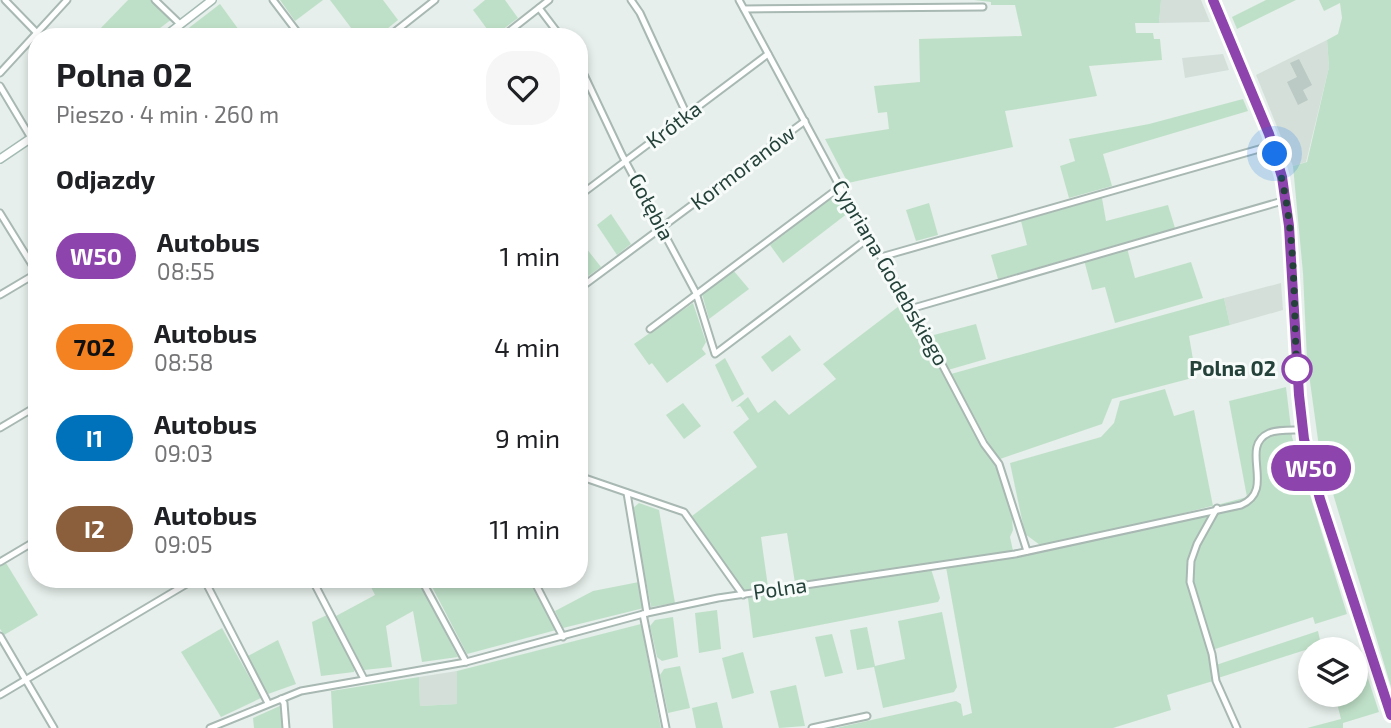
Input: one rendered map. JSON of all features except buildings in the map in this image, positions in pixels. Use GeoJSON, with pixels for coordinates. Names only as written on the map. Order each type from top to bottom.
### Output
{"type":"FeatureCollection","features":[{"type":"Feature","properties":{"kind":"main road"},"geometry":{"type":"LineString","coordinates":[[175,28],[212,0]]}},
{"type":"Feature","properties":{"kind":"main road"},"geometry":{"type":"LineString","coordinates":[[1213,0],[1273,145],[1286,200],[1303,429],[1315,482],[1391,715]]}},
{"type":"Feature","properties":{"kind":"main road"},"geometry":{"type":"LineString","coordinates":[[0,159],[28,140]]}},
{"type":"Feature","properties":{"kind":"street"},"geometry":{"type":"LineString","coordinates":[[5,0],[32,28]]}},
{"type":"Feature","properties":{"kind":"street"},"geometry":{"type":"LineString","coordinates":[[42,28],[67,0]]}},
{"type":"Feature","properties":{"kind":"street"},"geometry":{"type":"LineString","coordinates":[[155,0],[180,24]]}},
{"type":"Feature","properties":{"kind":"street"},"geometry":{"type":"LineString","coordinates":[[273,0],[294,28]]}},
{"type":"Feature","properties":{"kind":"street"},"geometry":{"type":"LineString","coordinates":[[399,28],[435,0]]}},
{"type":"Feature","properties":{"kind":"street"},"geometry":{"type":"LineString","coordinates":[[513,28],[549,0]]}},
{"type":"Feature","properties":{"kind":"street"},"geometry":{"type":"LineString","coordinates":[[631,0],[640,13],[687,115]]}},
{"type":"Feature","properties":{"kind":"street","name":"Cypriana Godebskiego"},"geometry":{"type":"LineString","coordinates":[[739,0],[984,444],[999,464],[1027,551]]}},
{"type":"Feature","properties":{"kind":"street"},"geometry":{"type":"LineString","coordinates":[[744,9],[983,7]]}},
{"type":"Feature","properties":{"kind":"street"},"geometry":{"type":"LineString","coordinates":[[539,8],[554,28]]}},
{"type":"Feature","properties":{"kind":"street"},"geometry":{"type":"LineString","coordinates":[[0,73],[28,43]]}},
{"type":"Feature","properties":{"kind":"street","name":"Krótka"},"geometry":{"type":"LineString","coordinates":[[588,189],[768,54]]}},
{"type":"Feature","properties":{"kind":"street","name":"Gołębia"},"geometry":{"type":"LineString","coordinates":[[588,83],[696,293],[715,354],[870,237]]}},
{"type":"Feature","properties":{"kind":"street"},"geometry":{"type":"LineString","coordinates":[[0,86],[28,127]]}},
{"type":"Feature","properties":{"kind":"street","name":"Kormoranów"},"geometry":{"type":"LineString","coordinates":[[588,282],[805,121]]}},
{"type":"Feature","properties":{"kind":"street"},"geometry":{"type":"LineString","coordinates":[[881,257],[1083,197],[1273,145]]}},
{"type":"Feature","properties":{"kind":"street"},"geometry":{"type":"LineString","coordinates":[[650,329],[840,187]]}},
{"type":"Feature","properties":{"kind":"street"},"geometry":{"type":"LineString","coordinates":[[910,309],[1286,200]]}},
{"type":"Feature","properties":{"kind":"street"},"geometry":{"type":"LineString","coordinates":[[0,213],[28,258]]}},
{"type":"Feature","properties":{"kind":"street"},"geometry":{"type":"LineString","coordinates":[[0,295],[28,278]]}},
{"type":"Feature","properties":{"kind":"street"},"geometry":{"type":"LineString","coordinates":[[0,428],[28,411]]}},
{"type":"Feature","properties":{"kind":"street","name":"Polna"},"geometry":{"type":"LineString","coordinates":[[210,728],[268,702],[301,691],[466,662],[645,613],[1027,551],[1217,508],[1241,505],[1254,497],[1258,483],[1257,448],[1261,440],[1267,434],[1277,431],[1303,429]]}},
{"type":"Feature","properties":{"kind":"street"},"geometry":{"type":"LineString","coordinates":[[588,479],[689,516],[743,595]]}},
{"type":"Feature","properties":{"kind":"street"},"geometry":{"type":"LineString","coordinates":[[627,493],[666,728]]}},
{"type":"Feature","properties":{"kind":"street"},"geometry":{"type":"LineString","coordinates":[[1217,508],[1197,544],[1191,561],[1190,582],[1212,654],[1216,681],[1237,728]]}},
{"type":"Feature","properties":{"kind":"street"},"geometry":{"type":"LineString","coordinates":[[0,562],[28,545]]}},
{"type":"Feature","properties":{"kind":"street"},"geometry":{"type":"LineString","coordinates":[[0,695],[179,588]]}},
{"type":"Feature","properties":{"kind":"street"},"geometry":{"type":"LineString","coordinates":[[209,588],[268,702]]}},
{"type":"Feature","properties":{"kind":"street"},"geometry":{"type":"LineString","coordinates":[[317,588],[364,679]]}},
{"type":"Feature","properties":{"kind":"street"},"geometry":{"type":"LineString","coordinates":[[426,588],[466,662]]}},
{"type":"Feature","properties":{"kind":"street"},"geometry":{"type":"LineString","coordinates":[[538,588],[563,637]]}},
{"type":"Feature","properties":{"kind":"street"},"geometry":{"type":"LineString","coordinates":[[0,636],[54,728]]}},
{"type":"Feature","properties":{"kind":"street"},"geometry":{"type":"LineString","coordinates":[[281,699],[284,703],[286,728]]}},
{"type":"Feature","properties":{"kind":"street"},"geometry":{"type":"LineString","coordinates":[[812,728],[867,716]]}},
{"type":"Feature","properties":{"kind":"shaded area"},"geometry":{"type":"Polygon","coordinates":[[[1161,0],[1201,0],[1210,22],[1159,23],[1161,0]]]}},
{"type":"Feature","properties":{"kind":"shaded area"},"geometry":{"type":"Polygon","coordinates":[[[1327,40],[1329,67],[1306,162],[1293,166],[1256,75],[1327,40]]]}},
{"type":"Feature","properties":{"kind":"shaded area"},"geometry":{"type":"Polygon","coordinates":[[[1223,54],[1229,70],[1185,78],[1182,58],[1223,54]]]}},
{"type":"Feature","properties":{"kind":"shaded area"},"geometry":{"type":"Polygon","coordinates":[[[1281,283],[1283,310],[1230,325],[1224,298],[1281,283]]]}},
{"type":"Feature","properties":{"kind":"shaded area"},"geometry":{"type":"Polygon","coordinates":[[[457,671],[458,704],[420,706],[419,677],[457,671]]]}},
{"type":"Feature","properties":{"kind":"green space"},"geometry":{"type":"Polygon","coordinates":[[[128,0],[153,0],[172,19],[160,28],[101,28],[128,0]]]}},
{"type":"Feature","properties":{"kind":"green space"},"geometry":{"type":"Polygon","coordinates":[[[280,0],[323,0],[295,21],[280,0]]]}},
{"type":"Feature","properties":{"kind":"green space"},"geometry":{"type":"Polygon","coordinates":[[[330,0],[383,0],[398,20],[388,28],[351,28],[330,0]]]}},
{"type":"Feature","properties":{"kind":"green space"},"geometry":{"type":"Polygon","coordinates":[[[485,0],[505,0],[518,18],[505,28],[486,28],[473,10],[485,0]]]}},
{"type":"Feature","properties":{"kind":"green space"},"geometry":{"type":"Polygon","coordinates":[[[974,0],[1161,0],[1159,23],[1135,23],[1136,33],[1153,33],[1154,39],[1160,39],[1162,60],[1089,66],[1097,96],[1005,111],[1013,147],[848,183],[825,139],[889,129],[887,112],[878,113],[874,86],[920,82],[919,39],[1022,36],[1015,5],[991,5],[991,2],[974,0]]]}},
{"type":"Feature","properties":{"kind":"green space"},"geometry":{"type":"Polygon","coordinates":[[[1266,0],[1296,0],[1237,29],[1232,17],[1266,0]]]}},
{"type":"Feature","properties":{"kind":"green space"},"geometry":{"type":"Polygon","coordinates":[[[1319,0],[1391,0],[1391,687],[1319,447],[1307,360],[1303,273],[1293,166],[1307,162],[1329,67],[1327,40],[1338,34],[1342,18],[1340,3],[1324,11],[1319,0]]]}},
{"type":"Feature","properties":{"kind":"green space"},"geometry":{"type":"Polygon","coordinates":[[[220,4],[237,28],[189,28],[220,4]]]}},
{"type":"Feature","properties":{"kind":"green space"},"geometry":{"type":"Polygon","coordinates":[[[1243,99],[1248,111],[1103,154],[1112,186],[1069,198],[1060,166],[1075,161],[1069,139],[1149,124],[1243,99]]]}},
{"type":"Feature","properties":{"kind":"green space"},"geometry":{"type":"Polygon","coordinates":[[[834,196],[840,198],[848,213],[783,263],[770,245],[834,196]]]}},
{"type":"Feature","properties":{"kind":"green space"},"geometry":{"type":"Polygon","coordinates":[[[1102,198],[1106,221],[1168,205],[1175,228],[998,279],[991,255],[1027,245],[1021,221],[1102,198]]]}},
{"type":"Feature","properties":{"kind":"green space"},"geometry":{"type":"Polygon","coordinates":[[[929,203],[938,235],[916,241],[906,210],[929,203]]]}},
{"type":"Feature","properties":{"kind":"green space"},"geometry":{"type":"Polygon","coordinates":[[[611,214],[631,244],[617,255],[597,225],[611,214]]]}},
{"type":"Feature","properties":{"kind":"green space"},"geometry":{"type":"Polygon","coordinates":[[[1127,248],[1135,278],[1191,262],[1203,298],[1115,323],[1105,287],[1092,290],[1084,260],[1127,248]]]}},
{"type":"Feature","properties":{"kind":"green space"},"geometry":{"type":"Polygon","coordinates":[[[588,250],[601,267],[588,276],[588,250]]]}},
{"type":"Feature","properties":{"kind":"green space"},"geometry":{"type":"Polygon","coordinates":[[[733,270],[749,289],[709,319],[702,294],[733,270]]]}},
{"type":"Feature","properties":{"kind":"green space"},"geometry":{"type":"Polygon","coordinates":[[[1224,298],[1230,325],[1189,336],[1196,377],[1112,399],[1102,424],[1000,459],[951,374],[1224,298]]]}},
{"type":"Feature","properties":{"kind":"green space"},"geometry":{"type":"Polygon","coordinates":[[[693,303],[706,342],[702,349],[706,354],[667,383],[652,363],[649,365],[634,344],[693,303]]]}},
{"type":"Feature","properties":{"kind":"green space"},"geometry":{"type":"Polygon","coordinates":[[[903,303],[996,467],[1012,518],[1013,530],[1010,537],[1013,551],[795,583],[787,533],[761,537],[768,587],[744,591],[692,516],[757,467],[733,432],[749,419],[740,406],[736,407],[748,397],[758,413],[775,400],[789,415],[836,379],[823,364],[903,303]]]}},
{"type":"Feature","properties":{"kind":"green space"},"geometry":{"type":"Polygon","coordinates":[[[976,324],[986,359],[948,370],[930,336],[976,324]]]}},
{"type":"Feature","properties":{"kind":"green space"},"geometry":{"type":"Polygon","coordinates":[[[790,335],[801,350],[772,372],[761,357],[790,335]]]}},
{"type":"Feature","properties":{"kind":"green space"},"geometry":{"type":"Polygon","coordinates":[[[725,358],[744,394],[732,402],[715,365],[725,358]]]}},
{"type":"Feature","properties":{"kind":"green space"},"geometry":{"type":"Polygon","coordinates":[[[1286,387],[1292,437],[1347,614],[1315,624],[1313,617],[1209,651],[1213,681],[1167,695],[1171,710],[1113,728],[836,728],[956,701],[961,704],[963,716],[972,713],[946,567],[1038,553],[1214,511],[1212,506],[1112,531],[1040,545],[1025,534],[1010,463],[1101,437],[1114,423],[1120,401],[1165,389],[1174,416],[1194,410],[1213,506],[1247,497],[1229,401],[1286,387]]]}},
{"type":"Feature","properties":{"kind":"green space"},"geometry":{"type":"Polygon","coordinates":[[[683,403],[701,426],[684,439],[666,415],[683,403]]]}},
{"type":"Feature","properties":{"kind":"green space"},"geometry":{"type":"Polygon","coordinates":[[[639,503],[659,510],[675,603],[651,607],[632,509],[639,503]]]}},
{"type":"Feature","properties":{"kind":"green space"},"geometry":{"type":"Polygon","coordinates":[[[6,563],[38,615],[4,635],[0,629],[0,566],[6,563]]]}},
{"type":"Feature","properties":{"kind":"green space"},"geometry":{"type":"Polygon","coordinates":[[[931,569],[940,598],[938,602],[753,638],[748,598],[931,569]]]}},
{"type":"Feature","properties":{"kind":"green space"},"geometry":{"type":"Polygon","coordinates":[[[639,582],[644,608],[563,628],[555,611],[593,591],[639,582]]]}},
{"type":"Feature","properties":{"kind":"green space"},"geometry":{"type":"Polygon","coordinates":[[[372,588],[422,588],[458,657],[422,662],[413,611],[386,626],[392,667],[364,670],[336,616],[375,595],[372,588]]]}},
{"type":"Feature","properties":{"kind":"green space"},"geometry":{"type":"Polygon","coordinates":[[[433,588],[534,588],[556,630],[467,654],[433,588]]]}},
{"type":"Feature","properties":{"kind":"green space"},"geometry":{"type":"Polygon","coordinates":[[[717,610],[721,649],[699,653],[695,613],[717,610]]]}},
{"type":"Feature","properties":{"kind":"green space"},"geometry":{"type":"Polygon","coordinates":[[[942,612],[957,687],[954,692],[883,708],[874,667],[857,670],[850,630],[867,627],[875,666],[905,659],[898,621],[942,612]]]}},
{"type":"Feature","properties":{"kind":"green space"},"geometry":{"type":"Polygon","coordinates":[[[327,615],[355,668],[354,672],[321,676],[312,622],[327,615]]]}},
{"type":"Feature","properties":{"kind":"green space"},"geometry":{"type":"Polygon","coordinates":[[[673,617],[678,657],[662,661],[657,657],[650,626],[655,620],[673,617]]]}},
{"type":"Feature","properties":{"kind":"green space"},"geometry":{"type":"Polygon","coordinates":[[[641,624],[661,728],[333,728],[331,691],[419,677],[420,706],[457,704],[457,671],[641,624]]]}},
{"type":"Feature","properties":{"kind":"green space"},"geometry":{"type":"Polygon","coordinates":[[[222,628],[261,698],[221,717],[181,652],[222,628]]]}},
{"type":"Feature","properties":{"kind":"green space"},"geometry":{"type":"Polygon","coordinates":[[[1318,631],[1319,637],[1300,637],[1318,631]]]}},
{"type":"Feature","properties":{"kind":"green space"},"geometry":{"type":"Polygon","coordinates":[[[832,634],[843,673],[825,677],[815,637],[832,634]]]}},
{"type":"Feature","properties":{"kind":"green space"},"geometry":{"type":"Polygon","coordinates":[[[1298,638],[1298,652],[1218,678],[1216,665],[1298,638]]]}},
{"type":"Feature","properties":{"kind":"green space"},"geometry":{"type":"Polygon","coordinates":[[[278,640],[296,684],[268,694],[248,656],[278,640]]]}},
{"type":"Feature","properties":{"kind":"green space"},"geometry":{"type":"Polygon","coordinates":[[[743,652],[754,693],[732,699],[722,658],[743,652]]]}},
{"type":"Feature","properties":{"kind":"green space"},"geometry":{"type":"Polygon","coordinates":[[[680,666],[690,708],[668,713],[660,675],[664,669],[680,666]]]}},
{"type":"Feature","properties":{"kind":"green space"},"geometry":{"type":"Polygon","coordinates":[[[1368,678],[1379,712],[1343,723],[1343,728],[1307,728],[1341,719],[1338,707],[1368,707],[1368,678]]]}},
{"type":"Feature","properties":{"kind":"green space"},"geometry":{"type":"Polygon","coordinates":[[[796,685],[805,726],[779,728],[770,691],[796,685]]]}},
{"type":"Feature","properties":{"kind":"green space"},"geometry":{"type":"Polygon","coordinates":[[[717,702],[723,728],[696,728],[692,708],[717,702]]]}},
{"type":"Feature","properties":{"kind":"green space"},"geometry":{"type":"Polygon","coordinates":[[[282,705],[283,728],[254,728],[253,718],[282,705]]]}},
{"type":"Feature","properties":{"kind":"bus line","name":"W50"},"geometry":{"type":"LineString","coordinates":[[1213,0],[1269,134],[1282,177],[1289,226],[1300,414],[1304,439],[1320,499],[1391,715]]}},
{"type":"Feature","properties":{"kind":"place","name":"Polna 02"},"geometry":{"type":"Point","coordinates":[1297,369]}},
{"type":"Feature","properties":{"kind":"route"},"geometry":{"type":"LineString","coordinates":[[1275,154],[1285,191],[1289,226],[1297,374],[1297,369]]}}]}
